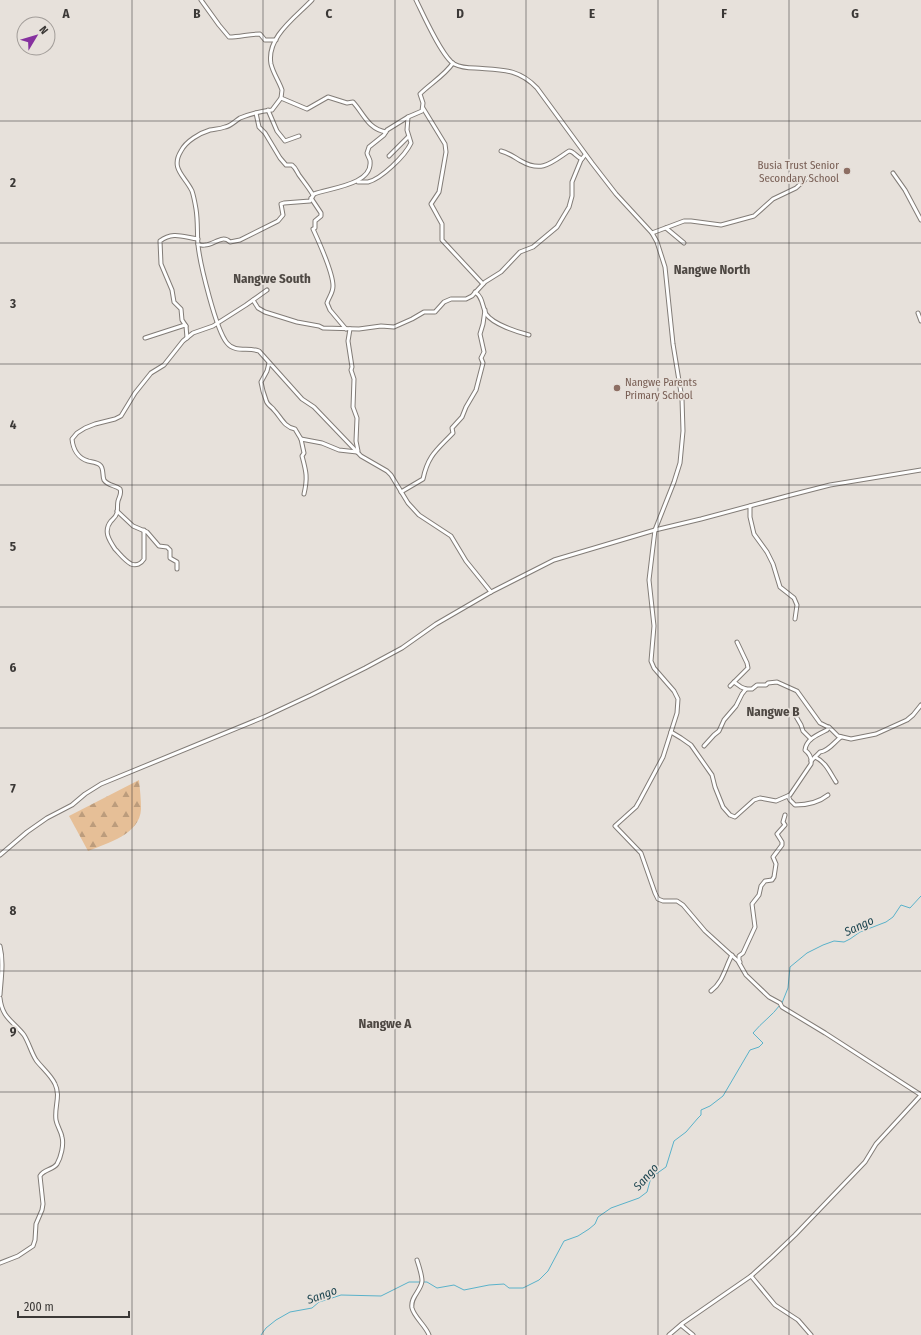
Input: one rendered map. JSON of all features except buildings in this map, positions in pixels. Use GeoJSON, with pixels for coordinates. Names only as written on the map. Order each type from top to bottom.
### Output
{"type":"FeatureCollection","features":[{"type":"Feature","properties":{"kind":"street"},"geometry":{"type":"LineString","coordinates":[[201,0],[229,36],[237,37],[260,34],[265,40],[276,40]]}},
{"type":"Feature","properties":{"kind":"street"},"geometry":{"type":"LineString","coordinates":[[312,0],[281,31],[276,40],[271,63],[282,90],[281,98],[272,110],[241,118],[226,127],[208,130],[184,146],[180,152],[177,165],[179,171],[192,191],[196,210],[199,258],[217,322],[225,340],[230,346],[238,349],[259,351],[302,398],[314,407],[364,459],[387,471],[408,503],[419,515],[451,536],[466,561],[491,592]]}},
{"type":"Feature","properties":{"kind":"street"},"geometry":{"type":"LineString","coordinates":[[416,0],[440,46],[453,63],[466,68],[508,70],[524,76],[537,88],[585,155],[616,194],[652,233],[660,248],[665,267],[673,344],[682,399],[683,431],[680,463],[655,530],[649,580],[654,626],[651,661],[654,668],[674,691],[678,699],[677,713],[660,763],[639,803],[616,825],[641,853],[658,899],[680,902],[705,931],[742,965]]}},
{"type":"Feature","properties":{"kind":"street"},"geometry":{"type":"LineString","coordinates":[[453,63],[449,69],[427,86],[420,94],[423,108],[445,144],[446,152],[439,192],[431,204],[442,224],[442,240],[483,284]]}},
{"type":"Feature","properties":{"kind":"street"},"geometry":{"type":"LineString","coordinates":[[281,98],[307,109],[328,97],[347,103],[352,102],[370,125],[386,132]]}},
{"type":"Feature","properties":{"kind":"street"},"geometry":{"type":"LineString","coordinates":[[357,182],[368,171],[370,162],[367,150],[386,132],[408,117],[422,111],[423,108]]}},
{"type":"Feature","properties":{"kind":"street"},"geometry":{"type":"LineString","coordinates":[[268,110],[277,131],[285,141],[299,136]]}},
{"type":"Feature","properties":{"kind":"street"},"geometry":{"type":"LineString","coordinates":[[256,113],[259,127],[265,133],[286,165],[292,165],[296,168],[322,213],[321,216],[315,221],[315,228],[313,230],[318,240],[333,284],[332,294],[327,303],[330,310],[346,329]]}},
{"type":"Feature","properties":{"kind":"street"},"geometry":{"type":"LineString","coordinates":[[198,244],[206,246],[212,242],[224,239],[227,239],[230,242],[240,240],[278,221],[283,215],[281,204],[310,201],[312,196],[318,192],[357,182],[367,182],[384,174],[400,158],[411,143],[408,137],[408,117]]}},
{"type":"Feature","properties":{"kind":"street"},"geometry":{"type":"LineString","coordinates":[[389,156],[408,137]]}},
{"type":"Feature","properties":{"kind":"street"},"geometry":{"type":"LineString","coordinates":[[501,151],[510,154],[525,163],[539,167],[552,163],[569,151],[571,151],[578,158],[582,159]]}},
{"type":"Feature","properties":{"kind":"street"},"geometry":{"type":"LineString","coordinates":[[253,300],[258,308],[265,312],[289,318],[297,322],[324,328],[350,329],[394,326],[412,319],[424,312],[435,312],[444,302],[451,299],[466,299],[472,296],[483,284],[500,272],[520,252],[533,247],[557,227],[568,207],[572,196],[572,182],[585,155]]}},
{"type":"Feature","properties":{"kind":"street"},"geometry":{"type":"LineString","coordinates":[[893,173],[921,220]]}},
{"type":"Feature","properties":{"kind":"street"},"geometry":{"type":"LineString","coordinates":[[652,233],[684,221],[721,225],[754,216],[773,198],[796,188],[807,178]]}},
{"type":"Feature","properties":{"kind":"street"},"geometry":{"type":"LineString","coordinates":[[666,228],[684,243]]}},
{"type":"Feature","properties":{"kind":"street"},"geometry":{"type":"LineString","coordinates":[[187,338],[186,326],[182,320],[181,309],[174,302],[172,290],[161,264],[160,242],[166,237],[172,235],[198,239]]}},
{"type":"Feature","properties":{"kind":"street"},"geometry":{"type":"LineString","coordinates":[[144,530],[144,559],[137,565],[132,564],[124,559],[108,539],[108,528],[116,514],[117,504],[121,492],[105,481],[101,466],[99,464],[87,461],[79,456],[72,439],[77,433],[85,428],[121,416],[134,393],[151,373],[164,365],[187,338],[193,333],[213,326],[267,290]]}},
{"type":"Feature","properties":{"kind":"street"},"geometry":{"type":"LineString","coordinates":[[475,292],[479,294],[487,314],[510,330],[528,335]]}},
{"type":"Feature","properties":{"kind":"street"},"geometry":{"type":"LineString","coordinates":[[401,492],[423,479],[427,464],[438,447],[453,434],[452,428],[462,417],[476,390],[482,363],[481,358],[484,352],[480,334],[485,310]]}},
{"type":"Feature","properties":{"kind":"street"},"geometry":{"type":"LineString","coordinates":[[918,313],[921,321]]}},
{"type":"Feature","properties":{"kind":"street"},"geometry":{"type":"LineString","coordinates":[[145,338],[184,325],[186,326]]}},
{"type":"Feature","properties":{"kind":"street"},"geometry":{"type":"LineString","coordinates":[[350,329],[348,341],[352,367],[351,370],[354,379],[353,407],[357,418],[356,441],[358,452]]}},
{"type":"Feature","properties":{"kind":"street"},"geometry":{"type":"LineString","coordinates":[[269,363],[267,371],[260,382],[267,403],[275,410],[278,417],[289,427],[295,429],[301,439],[304,453],[302,456],[303,464],[306,469],[304,494]]}},
{"type":"Feature","properties":{"kind":"street"},"geometry":{"type":"LineString","coordinates":[[301,439],[322,443],[339,450],[358,452]]}},
{"type":"Feature","properties":{"kind":"street"},"geometry":{"type":"LineString","coordinates":[[0,855],[27,832],[47,818],[72,805],[100,784],[264,716],[323,689],[402,648],[436,624],[491,592],[559,558],[655,530],[830,485],[921,470]]}},
{"type":"Feature","properties":{"kind":"street"},"geometry":{"type":"LineString","coordinates":[[750,506],[750,517],[754,534],[767,552],[773,564],[780,587],[794,598],[796,605],[795,619]]}},
{"type":"Feature","properties":{"kind":"street"},"geometry":{"type":"LineString","coordinates":[[117,511],[133,526],[148,532],[159,546],[167,547],[170,550],[170,558],[177,562],[177,568]]}},
{"type":"Feature","properties":{"kind":"street"},"geometry":{"type":"LineString","coordinates":[[730,686],[748,668],[737,642]]}},
{"type":"Feature","properties":{"kind":"street"},"geometry":{"type":"LineString","coordinates":[[734,682],[746,689],[752,689],[757,686],[777,682],[798,691],[820,723],[829,727],[841,737],[851,739],[876,734],[907,720],[921,705]]}},
{"type":"Feature","properties":{"kind":"street"},"geometry":{"type":"LineString","coordinates":[[704,746],[719,731],[724,720],[736,706],[746,689]]}},
{"type":"Feature","properties":{"kind":"street"},"geometry":{"type":"LineString","coordinates":[[794,713],[803,731],[811,739]]}},
{"type":"Feature","properties":{"kind":"street"},"geometry":{"type":"LineString","coordinates":[[811,761],[810,755],[805,750],[805,747],[811,739],[827,730],[829,727]]}},
{"type":"Feature","properties":{"kind":"street"},"geometry":{"type":"LineString","coordinates":[[671,732],[691,745],[712,775],[723,807],[730,815],[735,817],[754,800],[760,798],[776,801],[790,795],[811,761],[820,752],[823,752],[832,746],[841,737]]}},
{"type":"Feature","properties":{"kind":"street"},"geometry":{"type":"LineString","coordinates":[[815,757],[827,766],[836,782]]}},
{"type":"Feature","properties":{"kind":"street"},"geometry":{"type":"LineString","coordinates":[[788,796],[795,806],[801,806],[818,802],[828,795]]}},
{"type":"Feature","properties":{"kind":"street"},"geometry":{"type":"LineString","coordinates":[[739,956],[743,953],[755,927],[752,904],[759,895],[765,880],[772,880],[774,877],[776,864],[773,857],[782,845],[782,842],[777,834],[784,825],[784,815]]}},
{"type":"Feature","properties":{"kind":"street"},"geometry":{"type":"LineString","coordinates":[[0,946],[3,963],[0,996],[3,1012],[8,1020],[25,1037],[37,1061],[55,1082],[58,1090],[56,1119],[63,1142],[57,1164],[43,1172],[40,1176],[43,1204],[36,1224],[33,1246],[18,1256],[0,1263]]}},
{"type":"Feature","properties":{"kind":"street"},"geometry":{"type":"LineString","coordinates":[[731,954],[739,956]]}},
{"type":"Feature","properties":{"kind":"street"},"geometry":{"type":"LineString","coordinates":[[711,992],[716,988],[722,978],[731,954]]}},
{"type":"Feature","properties":{"kind":"street"},"geometry":{"type":"LineString","coordinates":[[669,1335],[751,1276],[795,1235],[865,1162],[876,1144],[921,1095],[782,1007],[780,1003],[769,997],[746,975],[738,960],[739,956]]}},
{"type":"Feature","properties":{"kind":"street"},"geometry":{"type":"LineString","coordinates":[[416,1260],[422,1281],[413,1299],[412,1308],[429,1335]]}},
{"type":"Feature","properties":{"kind":"street"},"geometry":{"type":"LineString","coordinates":[[751,1276],[775,1305],[798,1320],[811,1335]]}},
{"type":"Feature","properties":{"kind":"street"},"geometry":{"type":"LineString","coordinates":[[681,1325],[693,1335]]}},
{"type":"Feature","properties":{"kind":"green space"},"geometry":{"type":"Polygon","coordinates":[[[139,780],[141,809],[139,818],[135,825],[129,831],[113,841],[88,851],[69,816],[139,780]]]}},
{"type":"Feature","properties":{"kind":"waterway","name":"Sango"},"geometry":{"type":"LineString","coordinates":[[782,1003],[788,988],[790,967],[807,953],[834,941],[844,942],[860,932],[886,922],[893,917],[901,905],[910,908],[921,896]]}},
{"type":"Feature","properties":{"kind":"waterway","name":"Sango"},"geometry":{"type":"LineString","coordinates":[[423,1282],[427,1282],[437,1288],[454,1285],[464,1290],[489,1285],[504,1284],[509,1288],[523,1288],[539,1280],[548,1271],[564,1241],[578,1236],[589,1229],[595,1224],[598,1217],[611,1208],[639,1198],[647,1192],[650,1181],[656,1174],[666,1167],[674,1141],[686,1132],[701,1115],[701,1110],[710,1106],[723,1096],[750,1050],[759,1047],[763,1043],[753,1033],[780,1005]]}},
{"type":"Feature","properties":{"kind":"waterway","name":"Sango"},"geometry":{"type":"LineString","coordinates":[[261,1335],[266,1328],[276,1320],[290,1312],[312,1308],[319,1302],[341,1295],[381,1296],[409,1282],[420,1282]]}},
{"type":"Feature","properties":{"kind":"place","name":"Busia Trust Senior Secondary School"},"geometry":{"type":"Point","coordinates":[847,171]}},
{"type":"Feature","properties":{"kind":"place","name":"Nangwe Parents Primary School"},"geometry":{"type":"Point","coordinates":[617,388]}},
{"type":"Feature","properties":{"kind":"district","name":"Nangwe North"},"geometry":{"type":"Point","coordinates":[712,269]}},
{"type":"Feature","properties":{"kind":"district","name":"Nangwe South"},"geometry":{"type":"Point","coordinates":[272,278]}},
{"type":"Feature","properties":{"kind":"district","name":"Nangwe B"},"geometry":{"type":"Point","coordinates":[773,711]}},
{"type":"Feature","properties":{"kind":"district","name":"Nangwe A"},"geometry":{"type":"Point","coordinates":[385,1023]}}]}
